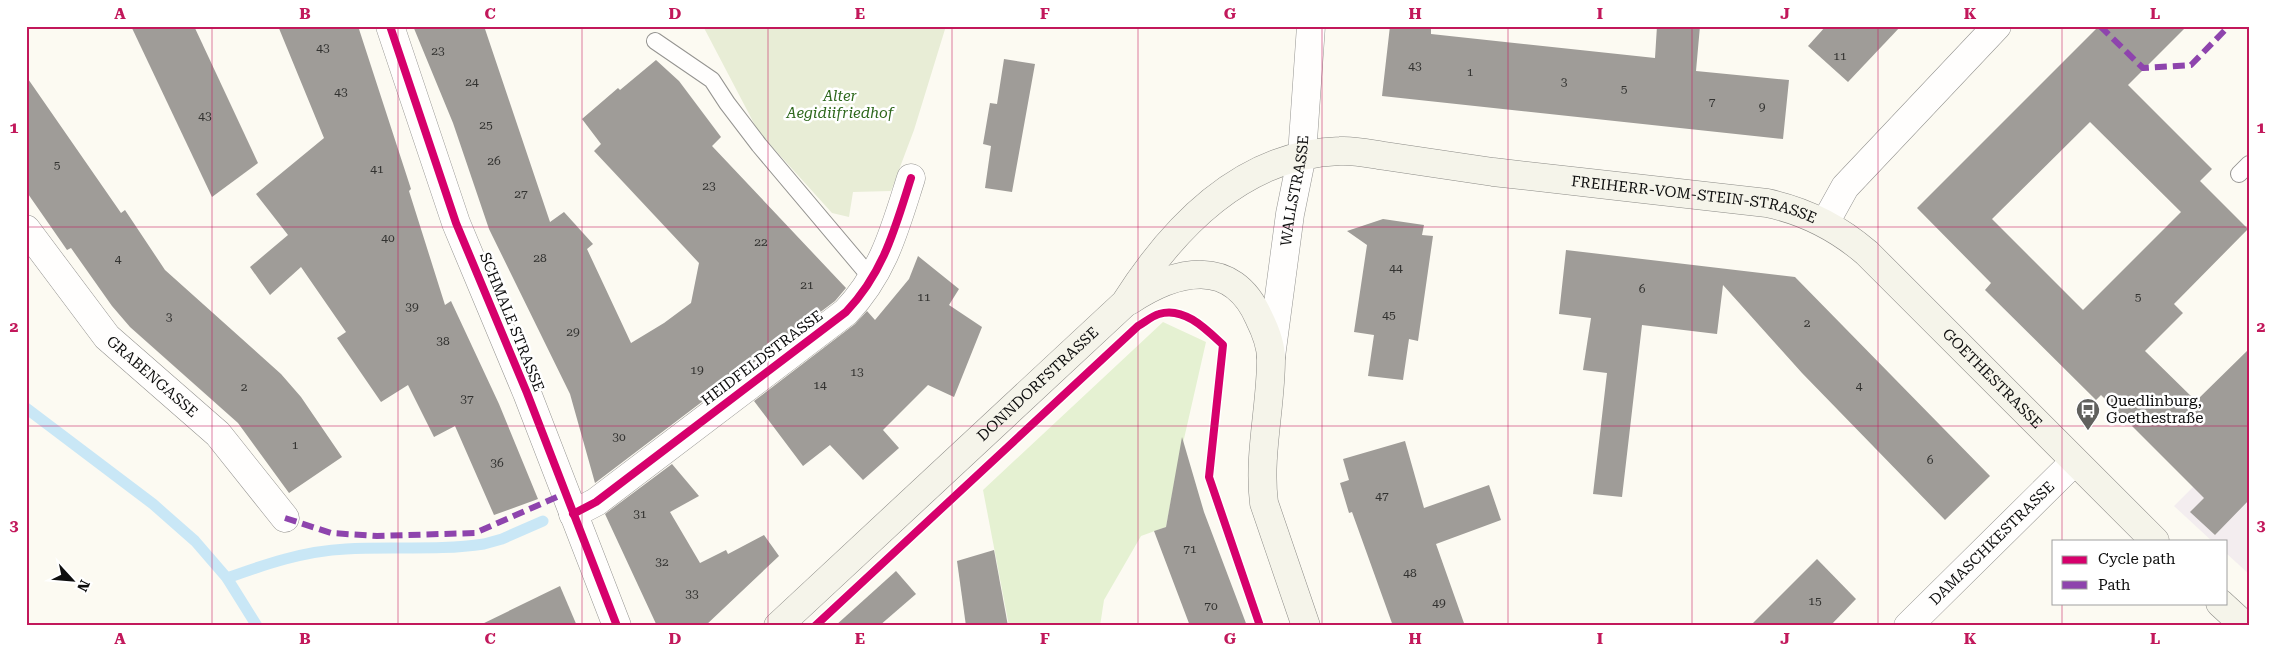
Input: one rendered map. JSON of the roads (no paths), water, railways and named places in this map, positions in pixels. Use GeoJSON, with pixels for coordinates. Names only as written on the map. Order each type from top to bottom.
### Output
{"type":"FeatureCollection","features":[{"type":"Feature","properties":{"kind":"main road","name":"FREIHERR-VOM-STEIN-STRASSE"},"geometry":{"type":"LineString","coordinates":[[1302,154],[1342,150],[1491,171],[1767,203],[1793,209],[1825,223]]}},
{"type":"Feature","properties":{"kind":"main road","name":"DONNDORFSTRASSE"},"geometry":{"type":"LineString","coordinates":[[778,626],[1125,303],[1146,270],[1191,220],[1214,198],[1259,171],[1302,154]]}},
{"type":"Feature","properties":{"kind":"main road","name":"GOETHESTRASSE"},"geometry":{"type":"LineString","coordinates":[[1825,223],[1846,236],[1867,253],[2154,540]]}},
{"type":"Feature","properties":{"kind":"main road","name":"WALLSTRASSE"},"geometry":{"type":"LineString","coordinates":[[1125,303],[1149,287],[1175,278],[1197,274],[1218,276],[1235,285],[1248,297],[1263,326],[1271,357],[1263,458],[1262,486],[1264,503],[1306,626]]}},
{"type":"Feature","properties":{"kind":"main road"},"geometry":{"type":"LineString","coordinates":[[2221,604],[2245,626]]}},
{"type":"Feature","properties":{"kind":"street","name":"SCHMALE STRASSE"},"geometry":{"type":"LineString","coordinates":[[390,26],[456,223],[527,393],[617,626]]}},
{"type":"Feature","properties":{"kind":"street","name":"WALLSTRASSE"},"geometry":{"type":"LineString","coordinates":[[1271,357],[1290,214],[1302,154],[1311,26]]}},
{"type":"Feature","properties":{"kind":"street","name":"FREIHERR-VOM-STEIN-STRASSE"},"geometry":{"type":"LineString","coordinates":[[1825,223],[1845,187],[1996,26]]}},
{"type":"Feature","properties":{"kind":"street","name":"HEIDFELDSTRASSE"},"geometry":{"type":"LineString","coordinates":[[573,514],[596,502],[846,312],[864,293],[888,250],[912,178]]}},
{"type":"Feature","properties":{"kind":"street","name":"GRABENGASSE"},"geometry":{"type":"LineString","coordinates":[[26,228],[107,337],[218,434],[285,518]]}},
{"type":"Feature","properties":{"kind":"street","name":"DAMASCHKESTRASSE"},"geometry":{"type":"LineString","coordinates":[[1908,626],[2074,462]]}},
{"type":"Feature","properties":{"kind":"lane"},"geometry":{"type":"LineString","coordinates":[[655,41],[712,80],[759,145],[872,279]]}},
{"type":"Feature","properties":{"kind":"waterway"},"geometry":{"type":"LineString","coordinates":[[26,408],[153,504],[195,541],[227,578],[257,626]]}},
{"type":"Feature","properties":{"kind":"waterway"},"geometry":{"type":"LineString","coordinates":[[227,578],[285,559],[330,550],[449,547],[484,544],[502,539],[543,521]]}},
{"type":"Feature","properties":{"kind":"place","name":"Quedlinburg, Goethestraße"},"geometry":{"type":"Point","coordinates":[2088,431]}},
{"type":"Feature","properties":{"kind":"park label","name":"Alter Aegidiifriedhof"},"geometry":{"type":"Point","coordinates":[840,104]}}]}
